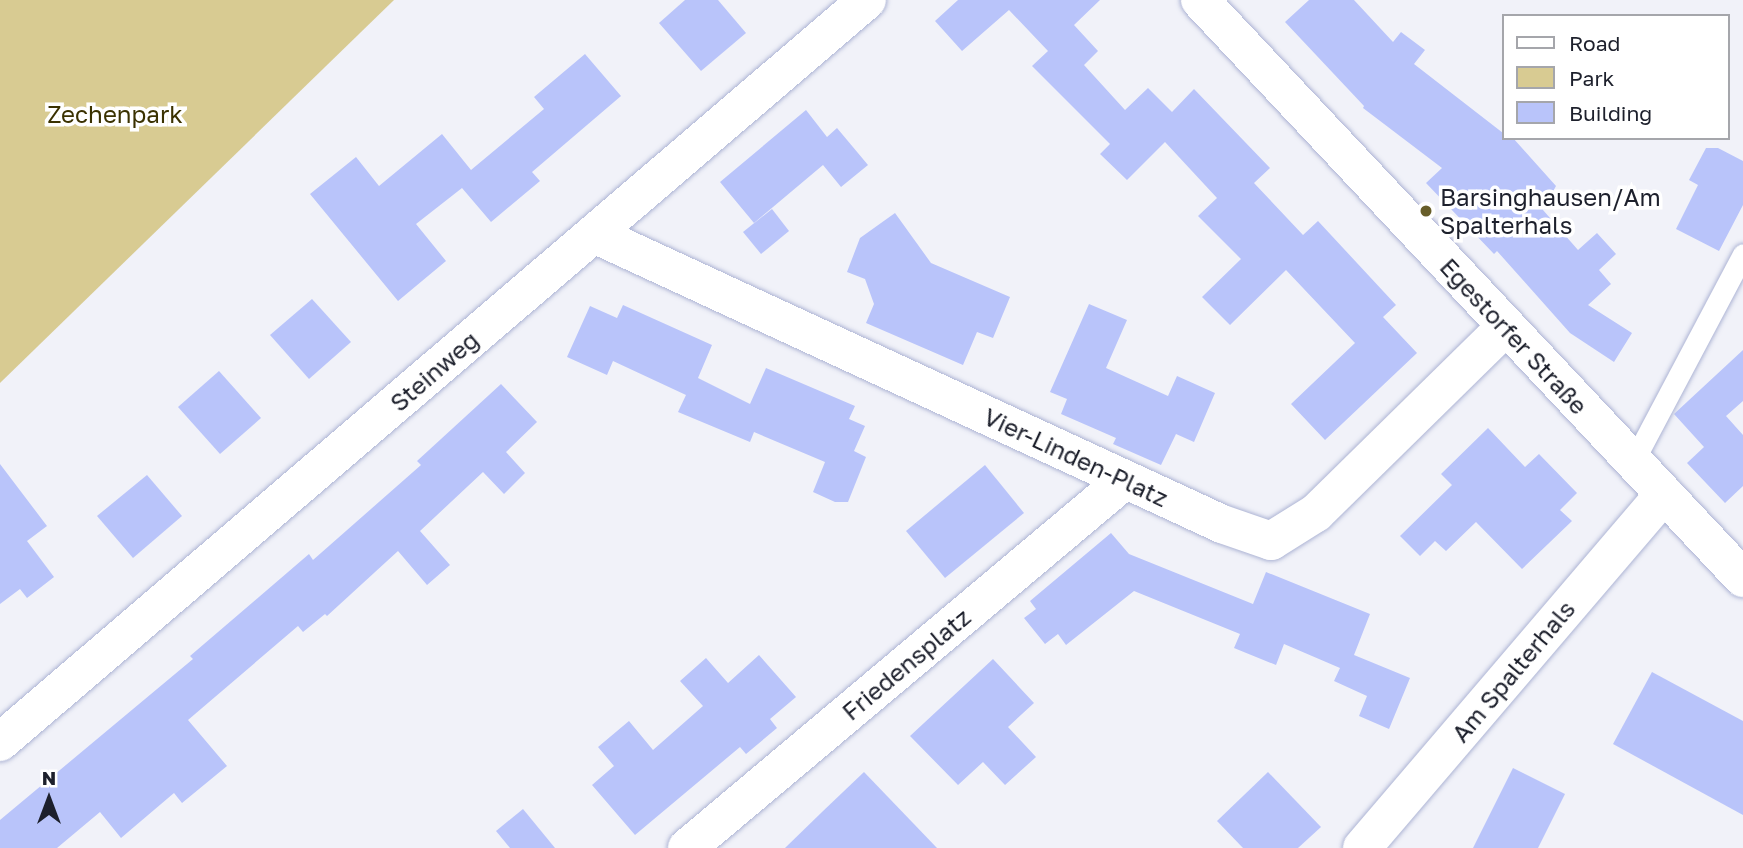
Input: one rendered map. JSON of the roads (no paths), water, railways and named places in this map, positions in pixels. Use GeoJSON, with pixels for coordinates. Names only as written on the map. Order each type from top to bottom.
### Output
{"type":"FeatureCollection","features":[{"type":"Feature","properties":{"kind":"street","name":"Steinweg"},"geometry":{"type":"LineString","coordinates":[[0,742],[867,0]]}},
{"type":"Feature","properties":{"kind":"street","name":"Egestorfer Straße"},"geometry":{"type":"LineString","coordinates":[[1200,0],[1743,578]]}},
{"type":"Feature","properties":{"kind":"street","name":"Vier-Linden-Platz"},"geometry":{"type":"LineString","coordinates":[[594,234],[1222,524],[1271,541],[1316,513],[1506,327]]}},
{"type":"Feature","properties":{"kind":"street","name":"Friedensplatz"},"geometry":{"type":"LineString","coordinates":[[687,848],[1125,480]]}},
{"type":"Feature","properties":{"kind":"street","name":"Am Spalterhals"},"geometry":{"type":"LineString","coordinates":[[1362,848],[1664,495]]}},
{"type":"Feature","properties":{"kind":"lane"},"geometry":{"type":"LineString","coordinates":[[1633,462],[1743,254]]}},
{"type":"Feature","properties":{"kind":"place","name":"Barsinghausen/Am Spalterhals"},"geometry":{"type":"Point","coordinates":[1426,211]}},
{"type":"Feature","properties":{"kind":"park label","name":"Zechenpark"},"geometry":{"type":"Point","coordinates":[115,114]}}]}
